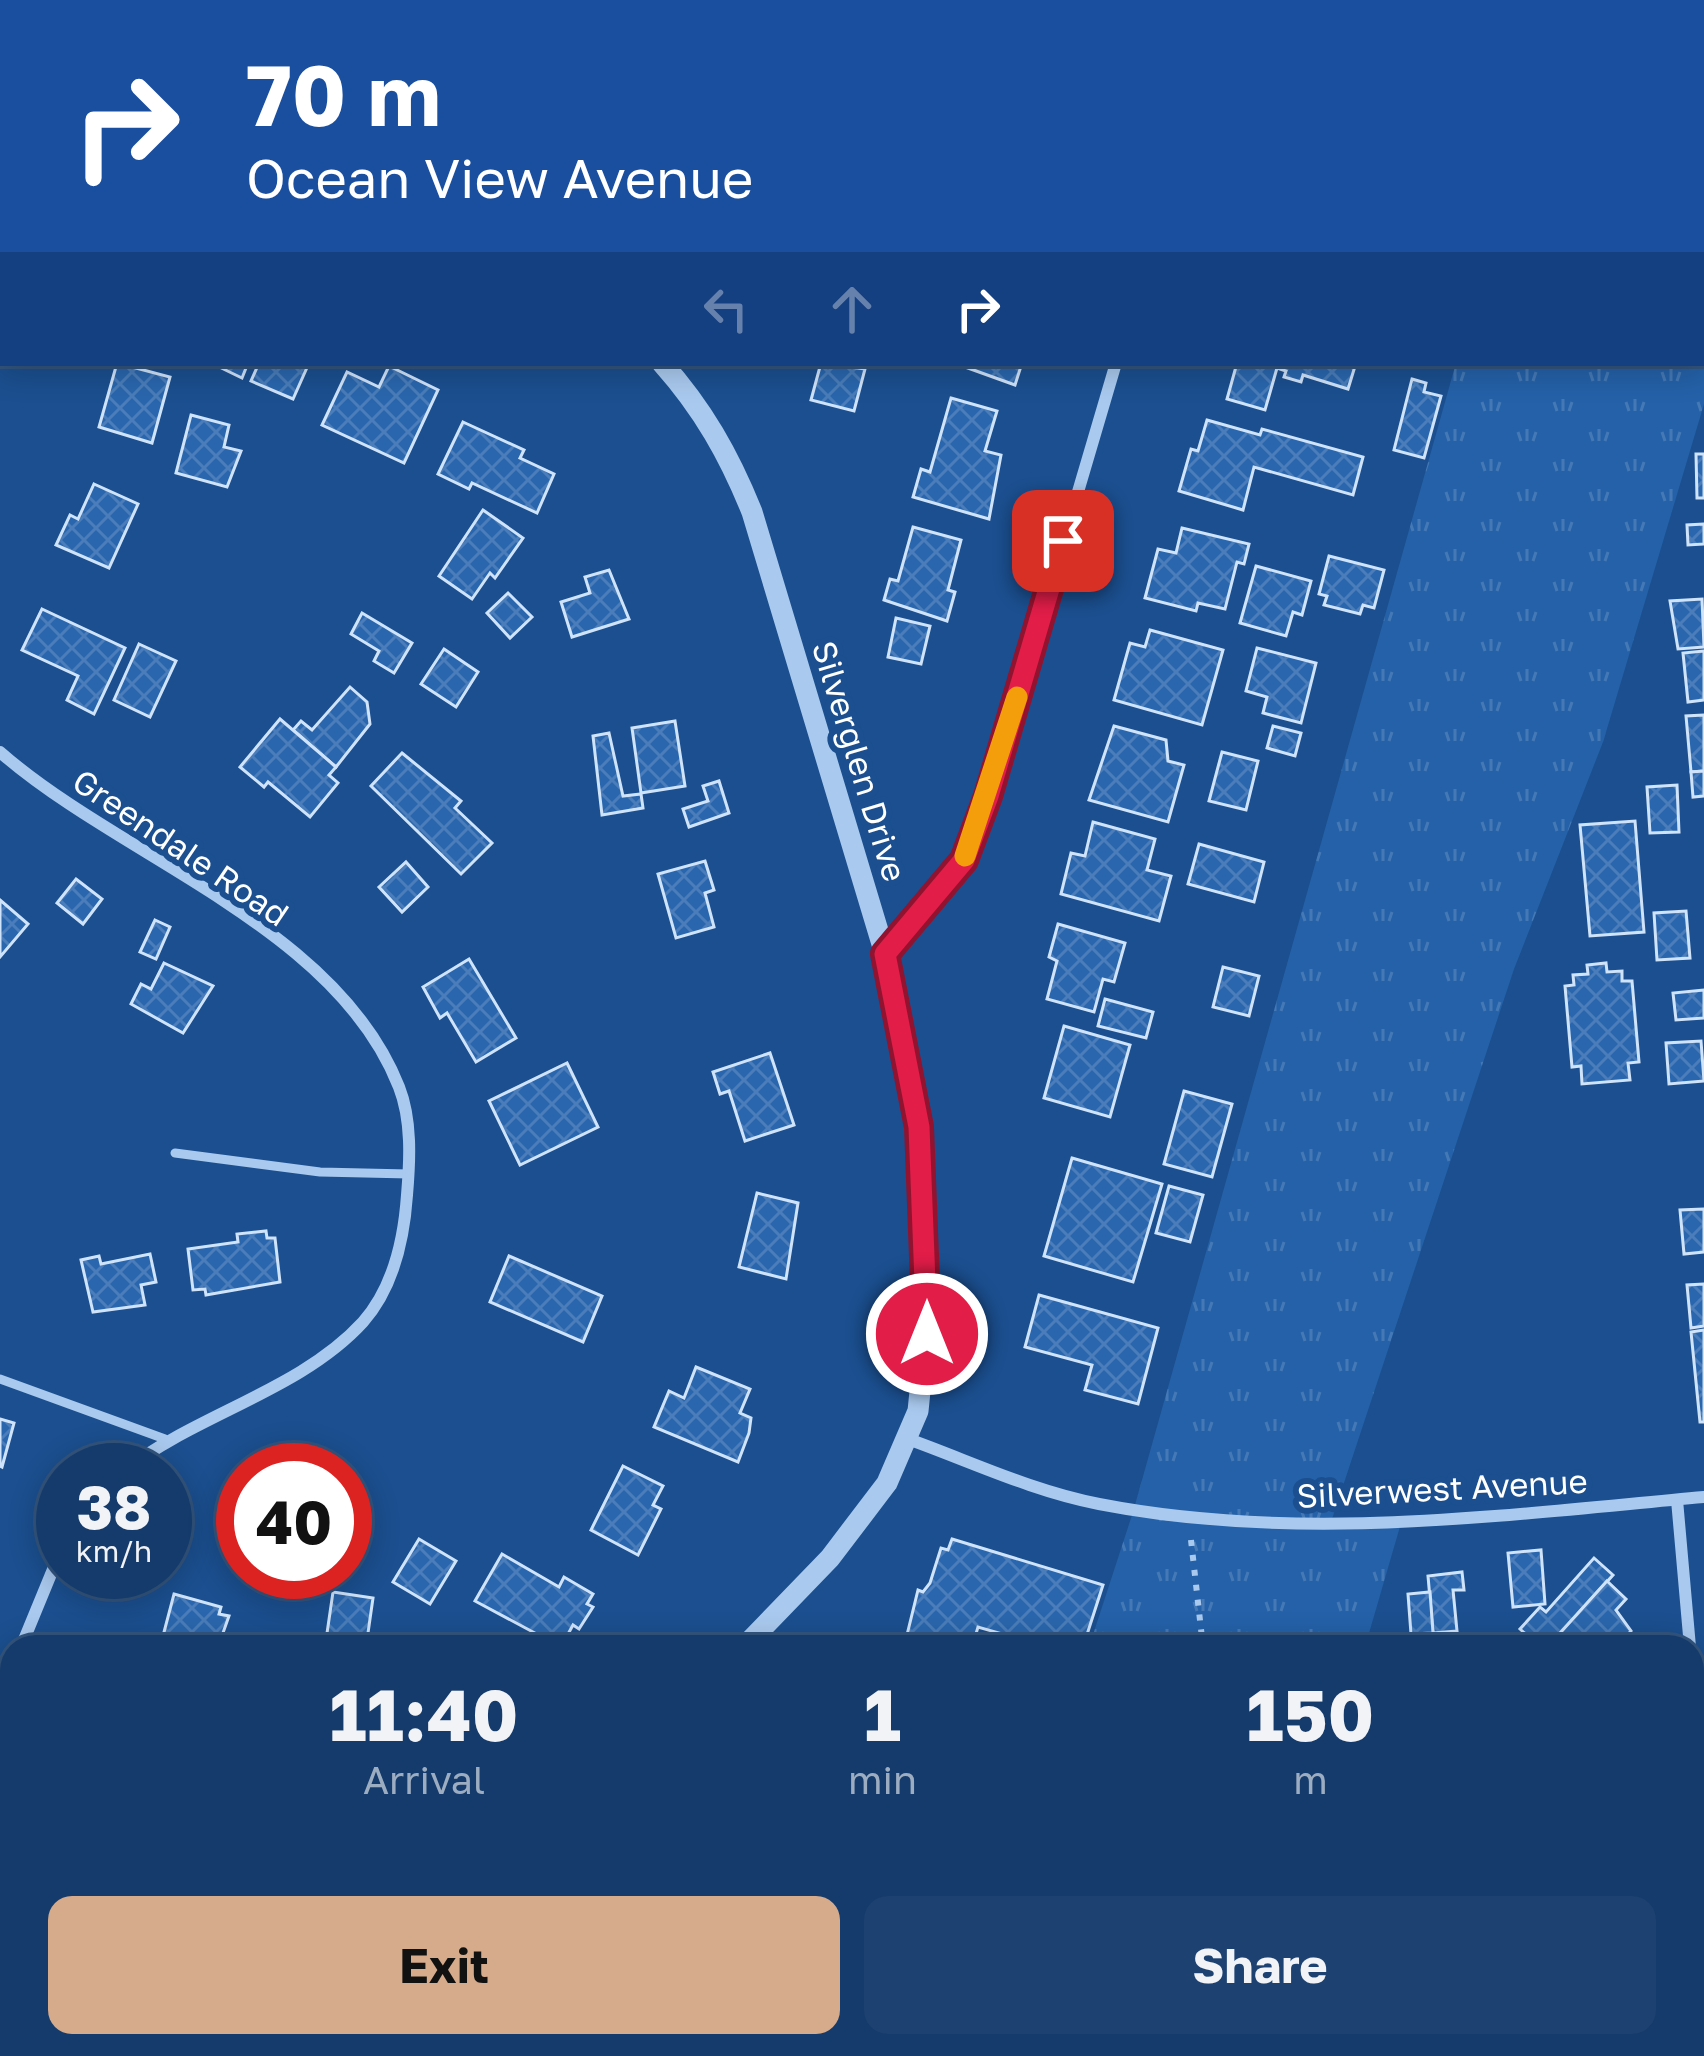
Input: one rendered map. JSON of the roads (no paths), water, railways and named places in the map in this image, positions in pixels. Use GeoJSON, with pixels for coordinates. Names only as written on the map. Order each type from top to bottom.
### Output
{"type":"FeatureCollection","features":[{"type":"Feature","properties":{"kind":"street","name":"Silverglen Drive"},"geometry":{"type":"LineString","coordinates":[[665,366],[698,404],[728,452],[752,512],[885,954],[910,1062],[925,1213],[926,1365],[908,1439],[861,1522],[755,1635]]}},
{"type":"Feature","properties":{"kind":"street"},"geometry":{"type":"LineString","coordinates":[[885,954],[964,860],[988,796],[1115,366]]}},
{"type":"Feature","properties":{"kind":"street","name":"Greendale Road"},"geometry":{"type":"LineString","coordinates":[[0,752],[86,818],[266,932],[322,980],[359,1022],[399,1087],[409,1174],[397,1258],[383,1294],[364,1321],[294,1372],[159,1443]]}},
{"type":"Feature","properties":{"kind":"street","name":"Silverwest Avenue"},"geometry":{"type":"LineString","coordinates":[[908,1439],[1038,1488],[1189,1518],[1362,1525],[1704,1497]]}},
{"type":"Feature","properties":{"kind":"street"},"geometry":{"type":"LineString","coordinates":[[1677,1499],[1689,1635]]}},
{"type":"Feature","properties":{"kind":"street"},"geometry":{"type":"LineString","coordinates":[[26,1635],[41,1599]]}},
{"type":"Feature","properties":{"kind":"lane"},"geometry":{"type":"LineString","coordinates":[[175,1153],[320,1172],[409,1174]]}},
{"type":"Feature","properties":{"kind":"lane"},"geometry":{"type":"LineString","coordinates":[[0,1379],[165,1438]]}}]}
